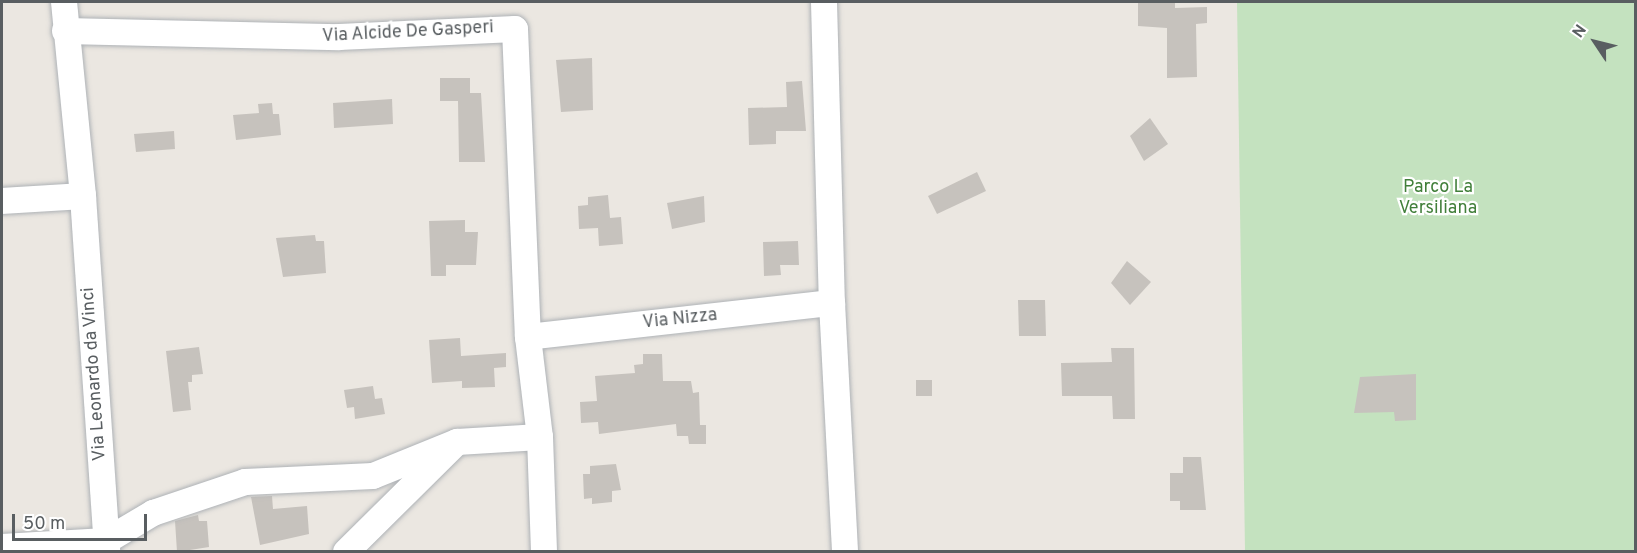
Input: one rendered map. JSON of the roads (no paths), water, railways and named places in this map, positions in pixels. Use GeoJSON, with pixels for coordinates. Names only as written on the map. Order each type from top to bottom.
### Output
{"type":"FeatureCollection","features":[{"type":"Feature","properties":{"kind":"street","name":"Via Leonardo da Vinci"},"geometry":{"type":"LineString","coordinates":[[64,2],[65,31],[83,196],[107,546]]}},
{"type":"Feature","properties":{"kind":"street"},"geometry":{"type":"LineString","coordinates":[[824,2],[832,303],[845,552]]}},
{"type":"Feature","properties":{"kind":"street","name":"Via Alcide De Gasperi"},"geometry":{"type":"LineString","coordinates":[[65,31],[339,38],[515,29],[528,337]]}},
{"type":"Feature","properties":{"kind":"street"},"geometry":{"type":"LineString","coordinates":[[2,201],[83,196]]}},
{"type":"Feature","properties":{"kind":"street","name":"Via Nizza"},"geometry":{"type":"LineString","coordinates":[[528,337],[832,303]]}},
{"type":"Feature","properties":{"kind":"street"},"geometry":{"type":"LineString","coordinates":[[528,337],[540,437],[544,552]]}},
{"type":"Feature","properties":{"kind":"street"},"geometry":{"type":"LineString","coordinates":[[2,548],[107,546],[153,513],[245,482],[373,476],[457,442],[540,437]]}},
{"type":"Feature","properties":{"kind":"street"},"geometry":{"type":"LineString","coordinates":[[346,552],[457,442]]}},
{"type":"Feature","properties":{"kind":"park label","name":"Parco La Versiliana"},"geometry":{"type":"Point","coordinates":[1438,199]}}]}
